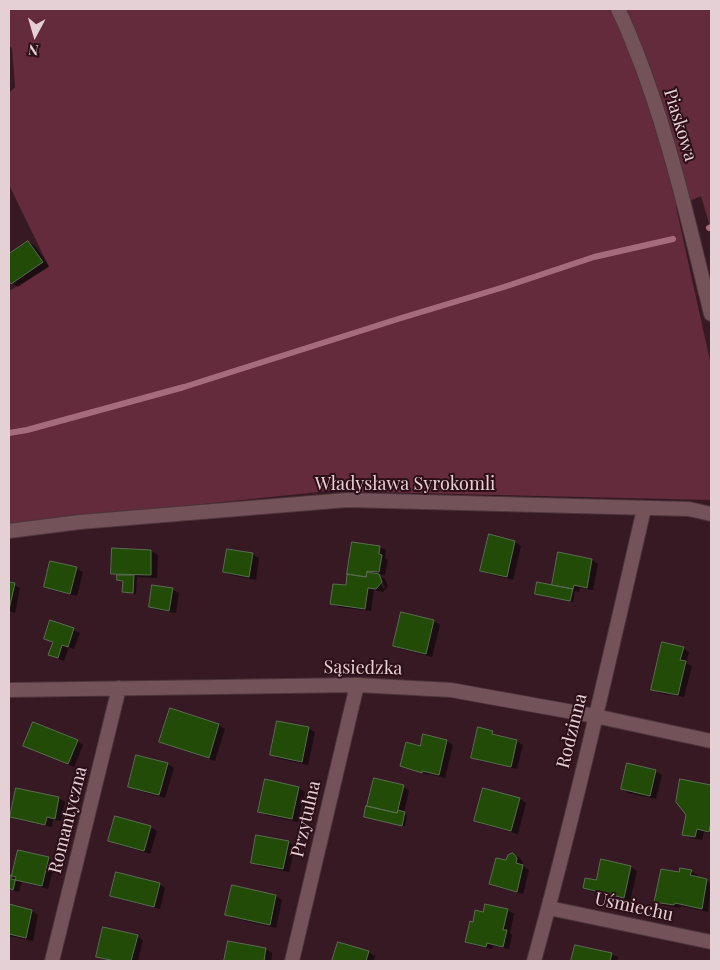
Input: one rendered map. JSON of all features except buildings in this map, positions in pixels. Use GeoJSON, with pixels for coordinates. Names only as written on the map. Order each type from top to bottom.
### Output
{"type":"FeatureCollection","features":[{"type":"Feature","properties":{"kind":"street","name":"Piaskowa"},"geometry":{"type":"LineString","coordinates":[[618,9],[652,96],[667,143],[711,314]]}},
{"type":"Feature","properties":{"kind":"street","name":"Władysława Syrokomli"},"geometry":{"type":"LineString","coordinates":[[9,532],[80,522],[347,500],[689,509],[711,514]]}},
{"type":"Feature","properties":{"kind":"street","name":"Rodzinna"},"geometry":{"type":"LineString","coordinates":[[534,961],[549,908],[596,716],[644,509]]}},
{"type":"Feature","properties":{"kind":"street","name":"Sąsiedzka"},"geometry":{"type":"LineString","coordinates":[[9,690],[357,685],[451,690],[596,716],[711,741]]}},
{"type":"Feature","properties":{"kind":"street","name":"Przytulna"},"geometry":{"type":"LineString","coordinates":[[292,961],[357,685]]}},
{"type":"Feature","properties":{"kind":"street","name":"Romantyczna"},"geometry":{"type":"LineString","coordinates":[[52,961],[119,688]]}},
{"type":"Feature","properties":{"kind":"street","name":"Uśmiechu"},"geometry":{"type":"LineString","coordinates":[[549,908],[711,942]]}},
{"type":"Feature","properties":{"kind":"shaded area"},"geometry":{"type":"Polygon","coordinates":[[[9,9],[711,9],[711,230],[701,196],[676,207],[711,365],[711,500],[329,491],[9,524],[9,291],[49,267],[9,185],[9,93],[15,87],[12,48],[9,45],[9,9]]]}},
{"type":"Feature","properties":{"kind":"waterway"},"geometry":{"type":"LineString","coordinates":[[9,433],[27,430],[184,387],[594,257],[673,239]]}}]}
